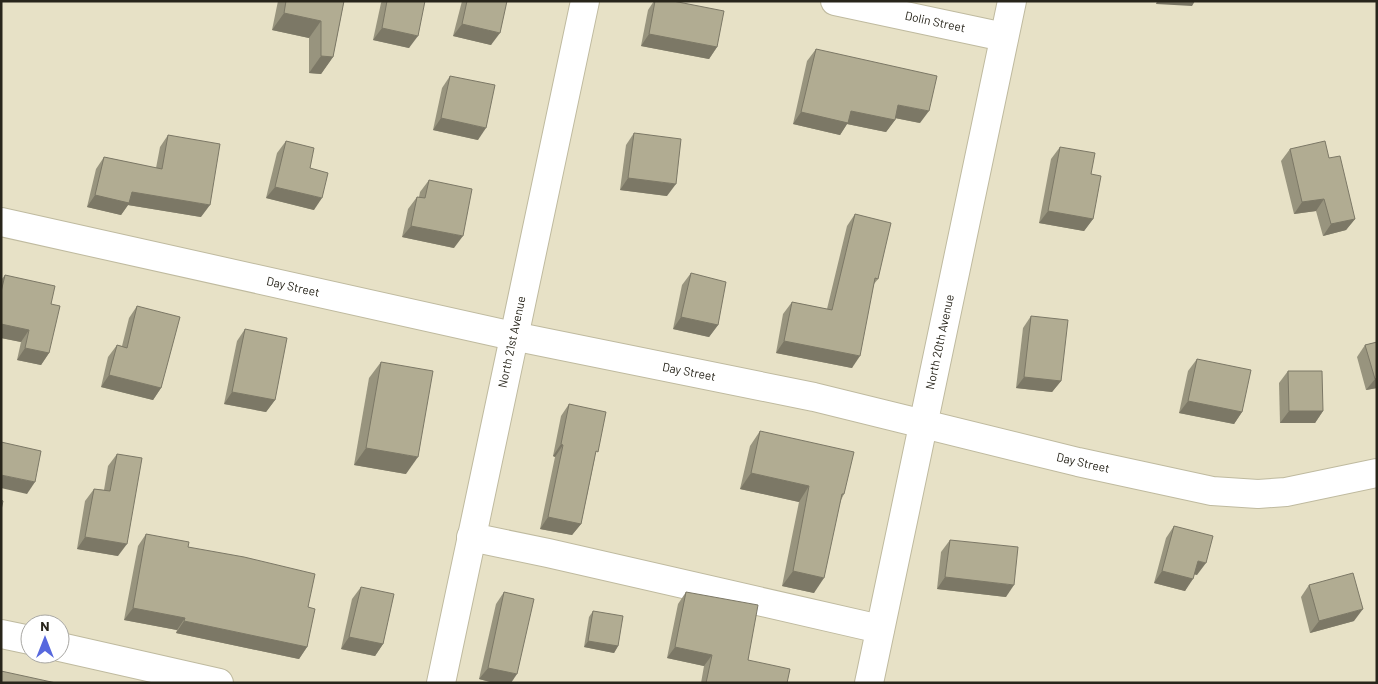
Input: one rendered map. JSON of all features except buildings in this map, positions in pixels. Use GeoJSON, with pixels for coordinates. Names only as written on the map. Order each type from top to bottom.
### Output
{"type":"FeatureCollection","features":[{"type":"Feature","properties":{"kind":"street","name":"North 21st Avenue"},"geometry":{"type":"LineString","coordinates":[[441,683],[585,1]]}},
{"type":"Feature","properties":{"kind":"street","name":"Dolin Street"},"geometry":{"type":"LineString","coordinates":[[836,1],[1004,37]]}},
{"type":"Feature","properties":{"kind":"street","name":"North 20th Avenue"},"geometry":{"type":"LineString","coordinates":[[869,683],[1012,1]]}},
{"type":"Feature","properties":{"kind":"street","name":"Day Street"},"geometry":{"type":"LineString","coordinates":[[1,222],[513,336],[814,397],[1078,462],[1212,491],[1258,494],[1286,492],[1377,474]]}},
{"type":"Feature","properties":{"kind":"street"},"geometry":{"type":"LineString","coordinates":[[471,538],[548,553],[880,629]]}},
{"type":"Feature","properties":{"kind":"street"},"geometry":{"type":"LineString","coordinates":[[1,634],[20,638]]}},
{"type":"Feature","properties":{"kind":"street"},"geometry":{"type":"LineString","coordinates":[[70,649],[219,683]]}}]}
